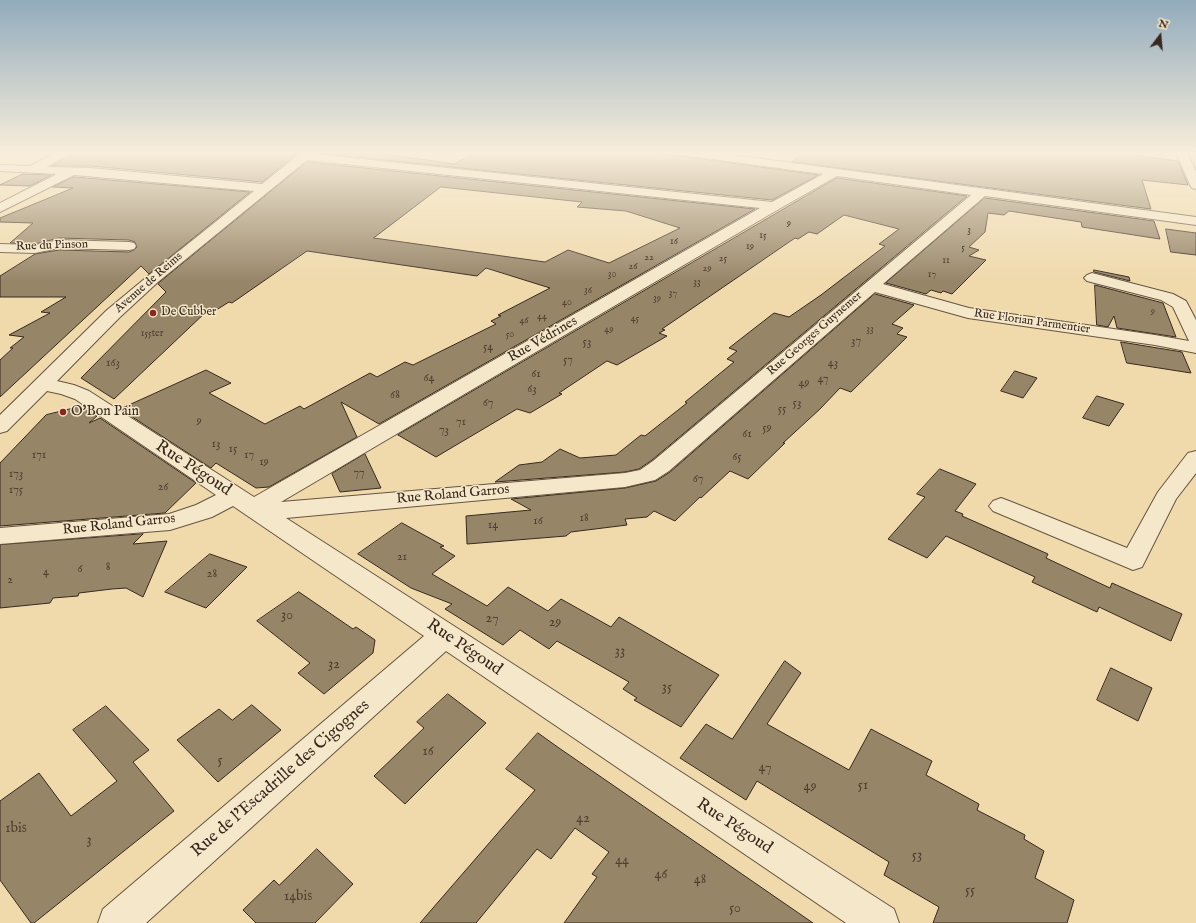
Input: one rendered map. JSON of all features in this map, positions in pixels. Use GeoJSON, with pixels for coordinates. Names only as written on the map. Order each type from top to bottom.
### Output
{"type":"FeatureCollection","features":[{"type":"Feature","properties":{"kind":"street"},"geometry":{"type":"LineString","coordinates":[[0,208],[25,195]]}},
{"type":"Feature","properties":{"kind":"street","name":"Avenue de Reims"},"geometry":{"type":"LineString","coordinates":[[0,427],[113,314],[152,279],[256,195]]}},
{"type":"Feature","properties":{"kind":"street"},"geometry":{"type":"LineString","coordinates":[[676,195],[774,206]]}},
{"type":"Feature","properties":{"kind":"street","name":"Rue Védrines"},"geometry":{"type":"LineString","coordinates":[[249,505],[794,195]]}},
{"type":"Feature","properties":{"kind":"street","name":"Rue Georges Guynemer"},"geometry":{"type":"LineString","coordinates":[[647,475],[661,466],[978,195]]}},
{"type":"Feature","properties":{"kind":"street"},"geometry":{"type":"LineString","coordinates":[[1004,195],[1196,221]]}},
{"type":"Feature","properties":{"kind":"street"},"geometry":{"type":"LineString","coordinates":[[1132,213],[1129,202],[1196,211]]}},
{"type":"Feature","properties":{"kind":"street","name":"Rue du Pinson"},"geometry":{"type":"LineString","coordinates":[[0,248],[35,249],[59,244],[129,246]]}},
{"type":"Feature","properties":{"kind":"street"},"geometry":{"type":"LineString","coordinates":[[1092,278],[1167,297],[1177,301],[1180,304],[1196,339]]}},
{"type":"Feature","properties":{"kind":"street","name":"Rue Florian Parmentier"},"geometry":{"type":"LineString","coordinates":[[871,286],[968,313],[1196,348]]}},
{"type":"Feature","properties":{"kind":"street","name":"Rue Pégoud"},"geometry":{"type":"LineString","coordinates":[[42,384],[66,389],[82,395],[880,923]]}},
{"type":"Feature","properties":{"kind":"street"},"geometry":{"type":"LineString","coordinates":[[1001,506],[1133,561],[1166,497],[1196,458]]}},
{"type":"Feature","properties":{"kind":"street","name":"Rue Roland Garros"},"geometry":{"type":"LineString","coordinates":[[0,536],[170,522],[204,511],[249,505],[625,480],[647,475]]}},
{"type":"Feature","properties":{"kind":"street","name":"Rue de l'Escadrille des Cigognes"},"geometry":{"type":"LineString","coordinates":[[117,923],[446,636]]}},
{"type":"Feature","properties":{"kind":"building"},"geometry":{"type":"Polygon","coordinates":[[[56,195],[246,195],[149,274],[141,266],[0,397],[0,360],[13,348],[10,348],[24,337],[9,335],[50,313],[41,312],[66,297],[0,297],[0,276],[35,254],[59,250],[129,252],[137,247],[135,242],[129,240],[59,238],[35,244],[10,243],[33,223],[0,222],[0,218],[56,195]]]}},
{"type":"Feature","properties":{"kind":"building"},"geometry":{"type":"Polygon","coordinates":[[[267,195],[430,195],[374,238],[545,262],[568,250],[609,263],[680,228],[626,211],[577,207],[582,202],[517,195],[622,195],[755,209],[379,424],[341,402],[357,437],[269,487],[256,488],[216,463],[211,468],[120,409],[206,370],[231,383],[209,393],[265,424],[300,406],[304,409],[370,373],[377,377],[405,362],[413,365],[496,324],[491,321],[501,316],[498,315],[550,288],[486,268],[477,276],[307,251],[232,303],[229,302],[213,312],[207,311],[114,399],[81,378],[166,292],[158,284],[267,195]]]}},
{"type":"Feature","properties":{"kind":"building"},"geometry":{"type":"Polygon","coordinates":[[[724,195],[781,195],[772,200],[724,195]]]}},
{"type":"Feature","properties":{"kind":"building"},"geometry":{"type":"Polygon","coordinates":[[[808,195],[967,196],[652,460],[639,469],[625,472],[495,482],[519,465],[542,462],[560,449],[580,458],[616,455],[641,435],[645,436],[687,403],[685,402],[734,362],[727,359],[737,351],[729,348],[774,313],[789,317],[821,295],[885,246],[879,244],[899,229],[844,215],[817,234],[809,232],[798,239],[795,238],[662,329],[665,330],[659,333],[667,336],[617,365],[607,361],[559,393],[562,394],[530,413],[517,409],[436,457],[398,435],[808,195]]]}},
{"type":"Feature","properties":{"kind":"building"},"geometry":{"type":"Polygon","coordinates":[[[1045,195],[1147,195],[1151,209],[1045,195]]]}},
{"type":"Feature","properties":{"kind":"building"},"geometry":{"type":"Polygon","coordinates":[[[985,198],[1154,221],[1160,239],[1082,227],[1081,222],[1009,211],[1004,215],[988,213],[985,232],[969,247],[979,250],[969,256],[986,260],[952,294],[943,291],[941,293],[931,290],[926,294],[886,283],[985,198]]]}},
{"type":"Feature","properties":{"kind":"building"},"geometry":{"type":"Polygon","coordinates":[[[1166,229],[1196,233],[1196,255],[1171,252],[1166,229]]]}},
{"type":"Feature","properties":{"kind":"building"},"geometry":{"type":"Polygon","coordinates":[[[1094,270],[1129,277],[1130,281],[1094,272],[1094,270]]]}},
{"type":"Feature","properties":{"kind":"building"},"geometry":{"type":"Polygon","coordinates":[[[1095,285],[1163,303],[1176,337],[1117,328],[1114,316],[1108,327],[1097,325],[1095,285]]]}},
{"type":"Feature","properties":{"kind":"building"},"geometry":{"type":"Polygon","coordinates":[[[875,294],[914,305],[892,324],[903,328],[897,334],[907,337],[851,392],[840,388],[748,479],[730,471],[675,521],[654,511],[647,517],[625,519],[627,525],[571,532],[566,536],[467,544],[466,516],[531,510],[511,499],[625,488],[656,481],[670,472],[875,294]]]}},
{"type":"Feature","properties":{"kind":"building"},"geometry":{"type":"Polygon","coordinates":[[[1121,342],[1182,352],[1191,373],[1127,363],[1121,342]]]}},
{"type":"Feature","properties":{"kind":"building"},"geometry":{"type":"Polygon","coordinates":[[[1015,371],[1037,378],[1023,398],[1001,391],[1015,371]]]}},
{"type":"Feature","properties":{"kind":"building"},"geometry":{"type":"Polygon","coordinates":[[[1097,396],[1124,404],[1109,426],[1083,418],[1097,396]]]}},
{"type":"Feature","properties":{"kind":"building"},"geometry":{"type":"Polygon","coordinates":[[[83,406],[97,416],[89,423],[100,418],[196,483],[165,513],[0,526],[0,463],[46,415],[83,406]]]}},
{"type":"Feature","properties":{"kind":"building"},"geometry":{"type":"Polygon","coordinates":[[[365,454],[381,488],[340,492],[332,474],[365,454]]]}},
{"type":"Feature","properties":{"kind":"building"},"geometry":{"type":"Polygon","coordinates":[[[940,469],[976,484],[955,511],[963,514],[962,516],[1048,554],[1046,558],[1110,588],[1112,583],[1182,614],[1171,641],[1099,607],[1097,612],[1032,582],[1035,577],[946,536],[927,558],[888,539],[925,497],[917,494],[940,469]]]}},
{"type":"Feature","properties":{"kind":"building"},"geometry":{"type":"Polygon","coordinates":[[[402,523],[444,546],[440,547],[455,556],[432,574],[487,606],[508,587],[548,611],[561,599],[611,627],[619,617],[719,675],[681,727],[634,700],[637,698],[623,689],[629,682],[557,641],[549,649],[520,630],[503,645],[445,609],[452,604],[411,588],[358,554],[402,523]]]}},
{"type":"Feature","properties":{"kind":"building"},"geometry":{"type":"Polygon","coordinates":[[[143,534],[133,544],[167,541],[143,597],[126,588],[112,589],[79,593],[78,596],[53,598],[50,603],[0,608],[0,545],[143,534]]]}},
{"type":"Feature","properties":{"kind":"building"},"geometry":{"type":"Polygon","coordinates":[[[210,554],[247,567],[206,608],[165,592],[210,554]]]}},
{"type":"Feature","properties":{"kind":"building"},"geometry":{"type":"Polygon","coordinates":[[[299,592],[353,629],[356,627],[375,640],[373,653],[324,694],[298,673],[310,663],[257,621],[299,592]]]}},
{"type":"Feature","properties":{"kind":"building"},"geometry":{"type":"Polygon","coordinates":[[[785,661],[801,673],[767,724],[849,770],[871,729],[932,761],[926,775],[979,804],[977,810],[1025,835],[1024,839],[1044,851],[1035,878],[1074,900],[1067,923],[933,923],[939,907],[884,875],[889,862],[757,781],[746,800],[680,758],[706,724],[732,739],[785,661]]]}},
{"type":"Feature","properties":{"kind":"building"},"geometry":{"type":"Polygon","coordinates":[[[1111,668],[1152,688],[1138,721],[1097,700],[1111,668]]]}},
{"type":"Feature","properties":{"kind":"building"},"geometry":{"type":"Polygon","coordinates":[[[448,694],[486,723],[405,804],[374,776],[424,728],[417,722],[448,694]]]}},
{"type":"Feature","properties":{"kind":"building"},"geometry":{"type":"Polygon","coordinates":[[[252,705],[281,730],[218,782],[177,740],[219,709],[232,720],[252,705]]]}},
{"type":"Feature","properties":{"kind":"building"},"geometry":{"type":"Polygon","coordinates":[[[106,706],[149,750],[133,762],[174,811],[34,923],[31,923],[0,880],[0,801],[39,773],[71,816],[117,781],[73,730],[106,706]]]}},
{"type":"Feature","properties":{"kind":"building"},"geometry":{"type":"Polygon","coordinates":[[[538,733],[813,923],[564,923],[597,877],[592,874],[609,852],[575,828],[551,859],[537,849],[476,923],[420,923],[535,790],[506,769],[538,733]]]}},
{"type":"Feature","properties":{"kind":"building"},"geometry":{"type":"Polygon","coordinates":[[[317,849],[353,884],[315,923],[256,923],[243,910],[274,880],[279,885],[317,849]]]}},
{"type":"Feature","properties":{"kind":"place","name":"De Cubber"},"geometry":{"type":"Point","coordinates":[153,313]}},
{"type":"Feature","properties":{"kind":"place","name":"O'Bon Pain"},"geometry":{"type":"Point","coordinates":[63,412]}}]}
